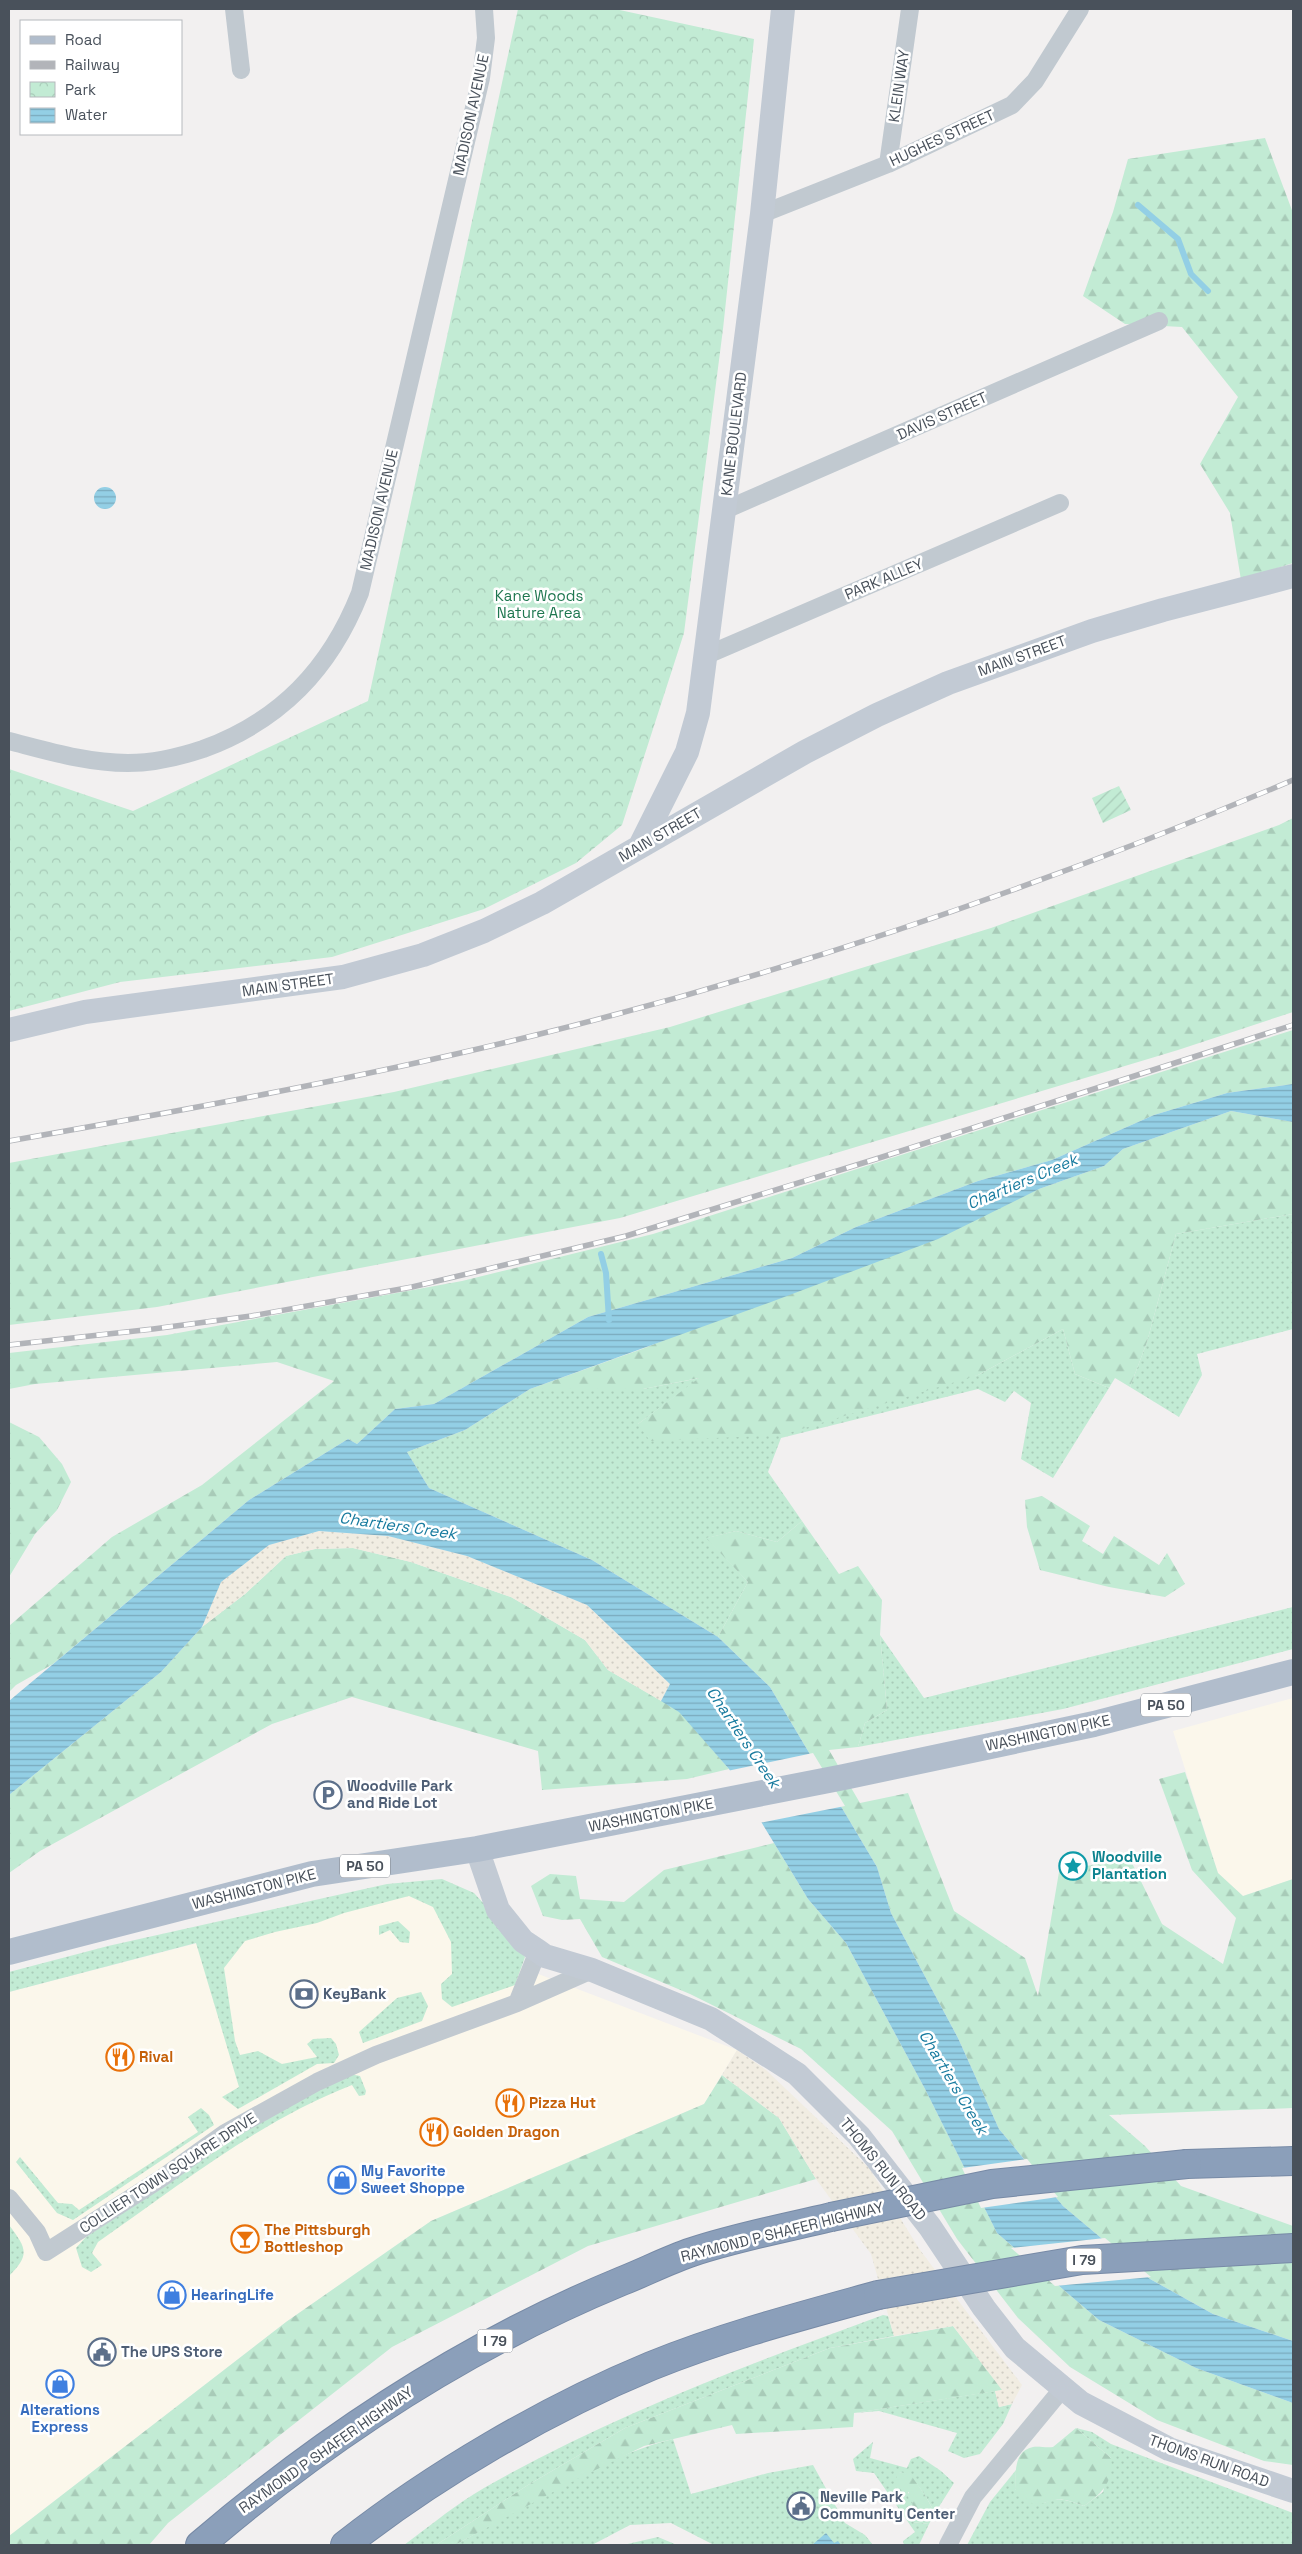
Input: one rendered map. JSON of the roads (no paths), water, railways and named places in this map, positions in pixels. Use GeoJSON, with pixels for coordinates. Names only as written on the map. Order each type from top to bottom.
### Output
{"type":"FeatureCollection","features":[{"type":"Feature","properties":{"kind":"highway","name":"RAYMOND P SHAFER HIGHWAY"},"geometry":{"type":"LineString","coordinates":[[200,2545],[260,2493],[384,2405],[476,2350],[578,2300],[692,2252],[831,2217],[992,2184],[1188,2164],[1293,2161]]}},
{"type":"Feature","properties":{"kind":"highway","name":"I 79"},"geometry":{"type":"LineString","coordinates":[[345,2545],[373,2523],[450,2471],[565,2407],[651,2366],[760,2328],[878,2295],[1082,2260],[1293,2248]]}},
{"type":"Feature","properties":{"kind":"main road","name":"WASHINGTON PIKE"},"geometry":{"type":"LineString","coordinates":[[9,1952],[312,1874],[477,1849],[844,1777],[1094,1724],[1293,1672]]}},
{"type":"Feature","properties":{"kind":"street"},"geometry":{"type":"LineString","coordinates":[[234,9],[241,70]]}},
{"type":"Feature","properties":{"kind":"street","name":"MADISON AVENUE"},"geometry":{"type":"LineString","coordinates":[[9,741],[91,761],[129,763],[158,761],[188,754],[224,741],[254,726],[275,711],[312,677],[333,649],[349,620],[362,585],[481,78],[486,38],[484,9]]}},
{"type":"Feature","properties":{"kind":"street","name":"KANE BOULEVARD"},"geometry":{"type":"LineString","coordinates":[[640,846],[686,752],[698,713],[708,655],[762,214],[783,9]]}},
{"type":"Feature","properties":{"kind":"street","name":"KLEIN WAY"},"geometry":{"type":"LineString","coordinates":[[888,164],[910,9]]}},
{"type":"Feature","properties":{"kind":"street","name":"HUGHES STREET"},"geometry":{"type":"LineString","coordinates":[[762,214],[888,164],[1012,105],[1035,81],[1080,9]]}},
{"type":"Feature","properties":{"kind":"street","name":"DAVIS STREET"},"geometry":{"type":"LineString","coordinates":[[725,510],[1159,321]]}},
{"type":"Feature","properties":{"kind":"street","name":"PARK ALLEY"},"geometry":{"type":"LineString","coordinates":[[708,655],[1060,503]]}},
{"type":"Feature","properties":{"kind":"street","name":"MAIN STREET"},"geometry":{"type":"LineString","coordinates":[[9,1030],[85,1012],[343,977],[423,955],[484,931],[542,903],[805,752],[877,715],[948,683],[1092,631],[1163,610],[1293,576]]}},
{"type":"Feature","properties":{"kind":"street","name":"THOMS RUN ROAD"},"geometry":{"type":"LineString","coordinates":[[477,1849],[498,1910],[523,1941],[544,1956],[592,1970],[711,2019],[797,2074],[860,2136],[930,2227],[984,2308],[1015,2348],[1081,2403],[1108,2419],[1168,2449],[1293,2491]]}},
{"type":"Feature","properties":{"kind":"street"},"geometry":{"type":"LineString","coordinates":[[517,2002],[538,1951]]}},
{"type":"Feature","properties":{"kind":"street","name":"COLLIER TOWN SQUARE DRIVE"},"geometry":{"type":"LineString","coordinates":[[9,2198],[37,2232],[46,2252],[162,2178],[225,2133],[317,2082],[376,2055],[517,2002],[592,1970]]}},
{"type":"Feature","properties":{"kind":"street"},"geometry":{"type":"LineString","coordinates":[[948,2545],[973,2497],[1063,2388]]}},
{"type":"Feature","properties":{"kind":"water"},"geometry":{"type":"Polygon","coordinates":[[[105,487],[113,490],[116,498],[113,506],[105,509],[97,506],[94,498],[97,490],[105,487]]]}},
{"type":"Feature","properties":{"kind":"water","name":"Chartiers Creek"},"geometry":{"type":"Polygon","coordinates":[[[1293,1084],[1293,1122],[1231,1111],[1123,1149],[1104,1166],[1039,1189],[938,1239],[771,1302],[530,1389],[465,1430],[407,1452],[429,1488],[592,1560],[718,1637],[770,1687],[877,1867],[891,1913],[958,2038],[999,2129],[1063,2206],[1150,2279],[1213,2314],[1293,2341],[1293,2403],[1196,2368],[1099,2320],[997,2233],[925,2089],[846,1943],[808,1899],[729,1769],[679,1712],[661,1701],[670,1684],[587,1605],[467,1556],[388,1536],[319,1531],[269,1545],[221,1582],[202,1627],[161,1672],[9,1795],[9,1701],[249,1500],[348,1439],[357,1444],[395,1409],[434,1404],[588,1317],[792,1258],[856,1227],[978,1181],[1052,1160],[1154,1115],[1227,1093],[1293,1084]]]}},
{"type":"Feature","properties":{"kind":"water"},"geometry":{"type":"Polygon","coordinates":[[[826,2533],[834,2543],[838,2541],[841,2545],[812,2545],[826,2533]]]}},
{"type":"Feature","properties":{"kind":"waterway"},"geometry":{"type":"LineString","coordinates":[[1138,205],[1178,239],[1191,274],[1208,291]]}},
{"type":"Feature","properties":{"kind":"waterway"},"geometry":{"type":"LineString","coordinates":[[601,1254],[606,1273],[609,1320]]}},
{"type":"Feature","properties":{"kind":"railway"},"geometry":{"type":"LineString","coordinates":[[9,1141],[339,1079],[471,1051],[633,1010],[824,954],[1014,890],[1108,855],[1293,780]]}},
{"type":"Feature","properties":{"kind":"railway"},"geometry":{"type":"LineString","coordinates":[[9,1345],[251,1316],[412,1287],[626,1236],[879,1158],[1293,1025]]}},
{"type":"Feature","properties":{"kind":"place","name":"Woodville Park and Ride Lot"},"geometry":{"type":"Point","coordinates":[328,1795]}},
{"type":"Feature","properties":{"kind":"place","name":"Woodville Plantation"},"geometry":{"type":"Point","coordinates":[1073,1866]}},
{"type":"Feature","properties":{"kind":"place","name":"KeyBank"},"geometry":{"type":"Point","coordinates":[304,1994]}},
{"type":"Feature","properties":{"kind":"place","name":"Rival"},"geometry":{"type":"Point","coordinates":[120,2057]}},
{"type":"Feature","properties":{"kind":"place","name":"Pizza Hut"},"geometry":{"type":"Point","coordinates":[510,2103]}},
{"type":"Feature","properties":{"kind":"place","name":"Golden Dragon"},"geometry":{"type":"Point","coordinates":[434,2132]}},
{"type":"Feature","properties":{"kind":"place","name":"My Favorite Sweet Shoppe"},"geometry":{"type":"Point","coordinates":[342,2180]}},
{"type":"Feature","properties":{"kind":"place","name":"The Pittsburgh Bottleshop"},"geometry":{"type":"Point","coordinates":[245,2239]}},
{"type":"Feature","properties":{"kind":"place","name":"HearingLife"},"geometry":{"type":"Point","coordinates":[172,2295]}},
{"type":"Feature","properties":{"kind":"place","name":"The UPS Store"},"geometry":{"type":"Point","coordinates":[102,2352]}},
{"type":"Feature","properties":{"kind":"place","name":"Alterations Express"},"geometry":{"type":"Point","coordinates":[60,2384]}},
{"type":"Feature","properties":{"kind":"place","name":"Neville Park Community Center"},"geometry":{"type":"Point","coordinates":[801,2506]}},
{"type":"Feature","properties":{"kind":"park label","name":"Kane Woods Nature Area"},"geometry":{"type":"Point","coordinates":[539,604]}}]}
